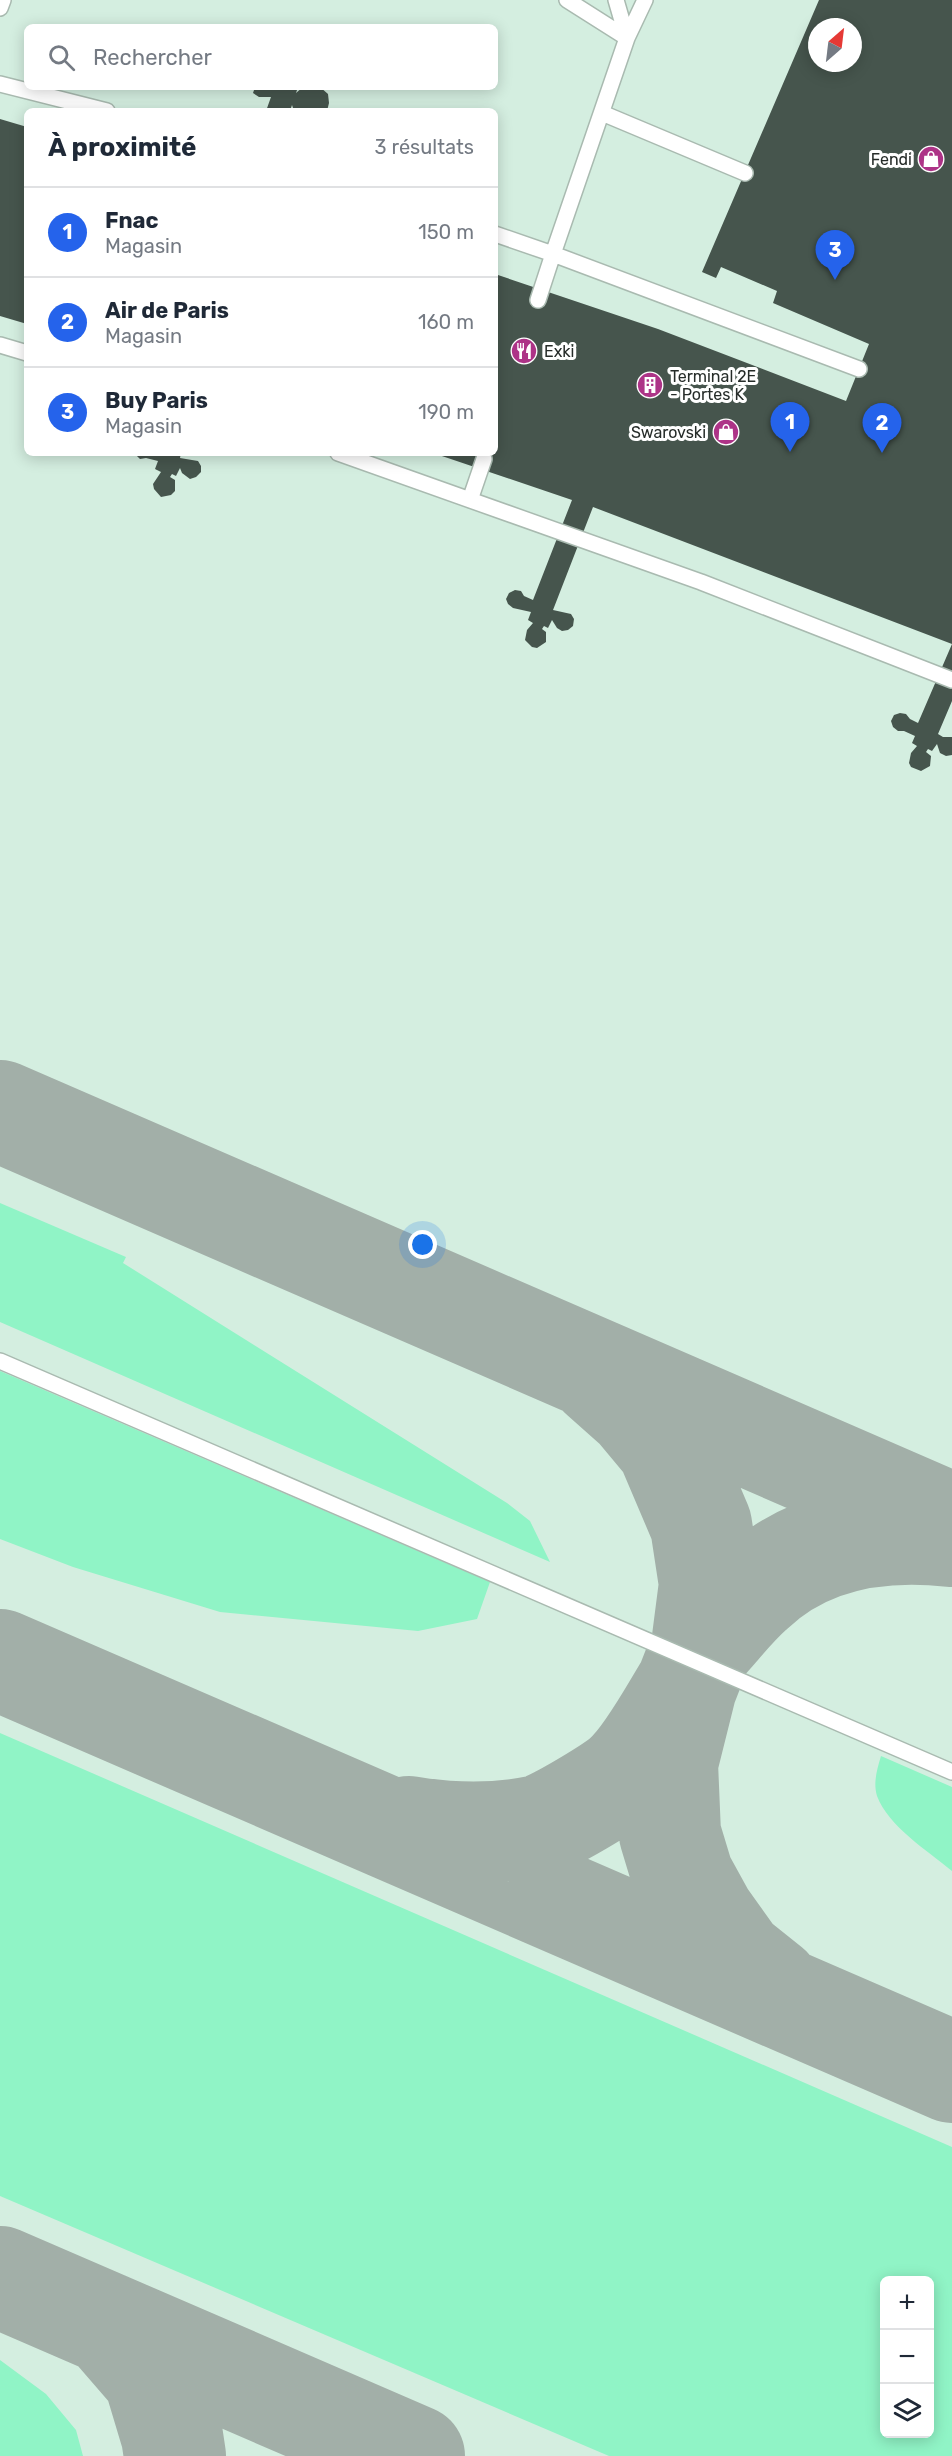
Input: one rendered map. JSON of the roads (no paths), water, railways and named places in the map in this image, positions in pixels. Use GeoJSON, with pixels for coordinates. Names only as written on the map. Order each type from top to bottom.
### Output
{"type":"FeatureCollection","features":[{"type":"Feature","properties":{"kind":"lane"},"geometry":{"type":"LineString","coordinates":[[0,8],[3,0]]}},
{"type":"Feature","properties":{"kind":"lane"},"geometry":{"type":"LineString","coordinates":[[567,0],[627,38]]}},
{"type":"Feature","properties":{"kind":"lane"},"geometry":{"type":"LineString","coordinates":[[616,0],[627,38]]}},
{"type":"Feature","properties":{"kind":"lane"},"geometry":{"type":"LineString","coordinates":[[538,300],[627,38],[645,0]]}},
{"type":"Feature","properties":{"kind":"lane"},"geometry":{"type":"LineString","coordinates":[[0,84],[96,108]]}},
{"type":"Feature","properties":{"kind":"lane"},"geometry":{"type":"LineString","coordinates":[[602,113],[744,173]]}},
{"type":"Feature","properties":{"kind":"lane"},"geometry":{"type":"LineString","coordinates":[[498,235],[859,369]]}},
{"type":"Feature","properties":{"kind":"lane"},"geometry":{"type":"LineString","coordinates":[[0,345],[24,352]]}},
{"type":"Feature","properties":{"kind":"lane"},"geometry":{"type":"LineString","coordinates":[[346,456],[701,582],[952,680]]}},
{"type":"Feature","properties":{"kind":"lane"},"geometry":{"type":"LineString","coordinates":[[470,500],[484,459]]}},
{"type":"Feature","properties":{"kind":"lane"},"geometry":{"type":"LineString","coordinates":[[0,1361],[952,1773]]}},
{"type":"Feature","properties":{"kind":"place","name":"Fendi"},"geometry":{"type":"Point","coordinates":[931,159]}},
{"type":"Feature","properties":{"kind":"place","name":"Buy Paris"},"geometry":{"type":"Point","coordinates":[835,280]}},
{"type":"Feature","properties":{"kind":"place","name":"Exki"},"geometry":{"type":"Point","coordinates":[524,351]}},
{"type":"Feature","properties":{"kind":"place","name":"Terminal 2E - Portes K"},"geometry":{"type":"Point","coordinates":[650,385]}},
{"type":"Feature","properties":{"kind":"place","name":"Swarovski"},"geometry":{"type":"Point","coordinates":[726,432]}},
{"type":"Feature","properties":{"kind":"place","name":"Fnac"},"geometry":{"type":"Point","coordinates":[790,452]}},
{"type":"Feature","properties":{"kind":"place","name":"Air de Paris"},"geometry":{"type":"Point","coordinates":[882,453]}}]}
